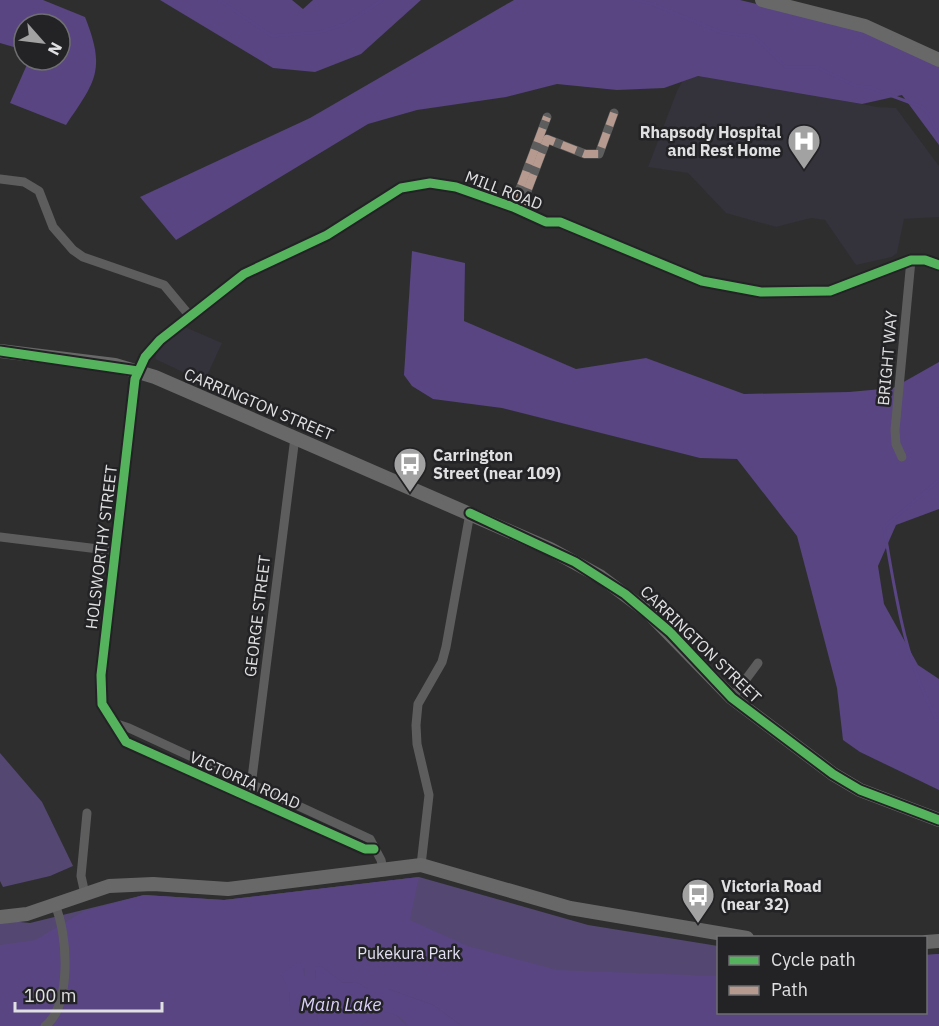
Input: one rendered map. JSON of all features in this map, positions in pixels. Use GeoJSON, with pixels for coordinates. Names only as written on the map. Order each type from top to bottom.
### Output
{"type":"FeatureCollection","features":[{"type":"Feature","properties":{"kind":"main road"},"geometry":{"type":"LineString","coordinates":[[762,0],[865,26],[939,60]]}},
{"type":"Feature","properties":{"kind":"main road","name":"CARRINGTON STREET"},"geometry":{"type":"LineString","coordinates":[[0,351],[115,365],[138,371],[295,437],[567,557],[625,594],[670,632],[732,698],[846,782],[939,820]]}},
{"type":"Feature","properties":{"kind":"main road"},"geometry":{"type":"LineString","coordinates":[[0,917],[16,917],[109,886],[132,884],[228,889],[421,866],[570,908],[735,936]]}},
{"type":"Feature","properties":{"kind":"street"},"geometry":{"type":"LineString","coordinates":[[517,208],[547,139],[585,154],[599,154],[614,113]]}},
{"type":"Feature","properties":{"kind":"street"},"geometry":{"type":"LineString","coordinates":[[517,208],[547,117]]}},
{"type":"Feature","properties":{"kind":"street"},"geometry":{"type":"LineString","coordinates":[[0,179],[24,182],[39,191],[53,227],[73,250],[95,263],[133,272],[164,285],[189,315]]}},
{"type":"Feature","properties":{"kind":"street","name":"MILL ROAD"},"geometry":{"type":"LineString","coordinates":[[138,371],[148,352],[189,315],[244,274],[327,235],[401,188],[430,183],[456,187],[517,208],[546,222],[560,222],[702,281],[761,292],[830,291],[911,260]]}},
{"type":"Feature","properties":{"kind":"street"},"geometry":{"type":"LineString","coordinates":[[911,260],[925,260],[939,265]]}},
{"type":"Feature","properties":{"kind":"street","name":"BRIGHT WAY"},"geometry":{"type":"LineString","coordinates":[[902,457],[896,444],[895,430],[911,260]]}},
{"type":"Feature","properties":{"kind":"street","name":"HOLSWORTHY STREET"},"geometry":{"type":"LineString","coordinates":[[114,723],[102,704],[100,690],[138,371]]}},
{"type":"Feature","properties":{"kind":"street","name":"GEORGE STREET"},"geometry":{"type":"LineString","coordinates":[[248,798],[252,786],[295,437]]}},
{"type":"Feature","properties":{"kind":"street"},"geometry":{"type":"LineString","coordinates":[[421,866],[429,795],[417,744],[418,704],[442,662],[470,513]]}},
{"type":"Feature","properties":{"kind":"street"},"geometry":{"type":"LineString","coordinates":[[0,537],[115,551]]}},
{"type":"Feature","properties":{"kind":"street"},"geometry":{"type":"LineString","coordinates":[[732,698],[758,663]]}},
{"type":"Feature","properties":{"kind":"street","name":"VICTORIA ROAD"},"geometry":{"type":"LineString","coordinates":[[114,723],[370,839],[383,869]]}},
{"type":"Feature","properties":{"kind":"street","name":"VICTORIA ROAD"},"geometry":{"type":"LineString","coordinates":[[114,723],[126,742],[365,849],[374,849]]}},
{"type":"Feature","properties":{"kind":"street"},"geometry":{"type":"LineString","coordinates":[[85,894],[81,876],[87,813]]}},
{"type":"Feature","properties":{"kind":"street"},"geometry":{"type":"LineString","coordinates":[[45,1026],[57,1013],[63,986],[64,943],[55,905]]}},
{"type":"Feature","properties":{"kind":"shaded area","name":"Rhapsody Hospital and Rest Home"},"geometry":{"type":"Polygon","coordinates":[[[688,71],[877,107],[896,108],[939,166],[939,217],[904,219],[897,253],[892,257],[856,265],[825,220],[811,218],[776,227],[726,213],[688,173],[648,167],[677,91],[688,71]]]}},
{"type":"Feature","properties":{"kind":"shaded area"},"geometry":{"type":"Polygon","coordinates":[[[185,327],[222,343],[204,382],[155,359],[157,350],[185,327]]]}},
{"type":"Feature","properties":{"kind":"green space"},"geometry":{"type":"Polygon","coordinates":[[[0,0],[43,0],[85,17],[95,50],[95,74],[85,97],[66,125],[10,103],[24,72],[72,72],[72,12],[12,12],[12,46],[0,43],[0,0]]]}},
{"type":"Feature","properties":{"kind":"green space"},"geometry":{"type":"Polygon","coordinates":[[[160,0],[292,0],[303,9],[313,0],[421,0],[361,54],[315,72],[273,68],[160,0]]]}},
{"type":"Feature","properties":{"kind":"green space"},"geometry":{"type":"Polygon","coordinates":[[[514,0],[740,0],[889,35],[939,67],[939,145],[902,95],[862,104],[698,76],[664,88],[617,90],[557,84],[506,97],[417,110],[368,124],[176,240],[140,197],[310,118],[514,0]]]}},
{"type":"Feature","properties":{"kind":"green space"},"geometry":{"type":"Polygon","coordinates":[[[412,251],[465,263],[464,321],[576,369],[646,358],[744,394],[849,392],[893,388],[939,362],[939,509],[896,525],[878,566],[884,604],[918,665],[939,679],[939,790],[860,752],[843,740],[837,688],[797,536],[737,459],[700,458],[502,408],[433,399],[412,386],[404,375],[412,251]]]}},
{"type":"Feature","properties":{"kind":"green space"},"geometry":{"type":"Polygon","coordinates":[[[0,753],[42,802],[73,866],[50,876],[3,887],[0,881],[0,753]]]}},
{"type":"Feature","properties":{"kind":"green space","name":"Pukekura Park"},"geometry":{"type":"Polygon","coordinates":[[[419,877],[588,925],[717,946],[717,1014],[927,1014],[927,955],[939,954],[939,1026],[0,1026],[0,920],[30,923],[144,895],[224,900],[419,877]]]}},
{"type":"Feature","properties":{"kind":"green space","name":"Pukekura Park"},"geometry":{"type":"Polygon","coordinates":[[[419,877],[410,920],[468,946],[557,970],[717,976],[717,1014],[927,1014],[927,955],[939,954],[939,1026],[462,1026],[433,1005],[388,989],[368,989],[356,982],[343,983],[321,966],[315,971],[316,979],[305,979],[304,968],[290,992],[289,1005],[292,1006],[301,997],[319,1006],[319,1026],[0,1026],[0,945],[35,940],[84,911],[144,895],[224,900],[419,877]]]}},
{"type":"Feature","properties":{"kind":"green space"},"geometry":{"type":"Polygon","coordinates":[[[385,1011],[394,1013],[407,1026],[361,1026],[372,1016],[385,1011]]]}},
{"type":"Feature","properties":{"kind":"water","name":"Main Lake"},"geometry":{"type":"Polygon","coordinates":[[[300,962],[306,979],[316,979],[316,967],[321,966],[343,983],[356,982],[368,989],[388,989],[433,1005],[462,1026],[407,1026],[396,1015],[385,1013],[373,1017],[361,1026],[319,1026],[317,1017],[319,1006],[301,997],[292,1007],[289,1005],[290,992],[281,974],[300,962]]]}},
{"type":"Feature","properties":{"kind":"waterway"},"geometry":{"type":"LineString","coordinates":[[219,0],[272,36],[320,32],[346,24],[382,0]]}},
{"type":"Feature","properties":{"kind":"waterway"},"geometry":{"type":"LineString","coordinates":[[636,0],[652,4],[723,33],[754,36],[786,67],[816,67],[856,86],[868,87],[922,107],[929,114],[939,136]]}},
{"type":"Feature","properties":{"kind":"waterway"},"geometry":{"type":"LineString","coordinates":[[939,409],[939,414]]}},
{"type":"Feature","properties":{"kind":"waterway"},"geometry":{"type":"LineString","coordinates":[[939,480],[884,527],[897,602],[910,653],[927,701],[939,723]]}},
{"type":"Feature","properties":{"kind":"marked path"},"geometry":{"type":"LineString","coordinates":[[520,210],[547,139],[585,154],[599,154],[614,113]]}},
{"type":"Feature","properties":{"kind":"marked path"},"geometry":{"type":"LineString","coordinates":[[513,207],[547,117]]}},
{"type":"Feature","properties":{"kind":"cycle path"},"geometry":{"type":"LineString","coordinates":[[374,849],[365,849],[126,742],[102,704],[101,675],[135,379],[145,357],[160,340],[244,274],[327,235],[401,188],[430,183],[456,187],[513,207],[546,222],[560,222],[702,281],[761,292],[830,291],[911,260],[925,260],[939,265]]}},
{"type":"Feature","properties":{"kind":"cycle path"},"geometry":{"type":"LineString","coordinates":[[0,351],[138,371]]}},
{"type":"Feature","properties":{"kind":"cycle path"},"geometry":{"type":"LineString","coordinates":[[470,513],[575,562],[625,594],[670,632],[732,698],[833,774],[860,790],[939,820]]}},
{"type":"Feature","properties":{"kind":"place","name":"Rhapsody Hospital and Rest Home"},"geometry":{"type":"Point","coordinates":[804,170]}},
{"type":"Feature","properties":{"kind":"place","name":"Carrington Street (near 109)"},"geometry":{"type":"Point","coordinates":[410,493]}},
{"type":"Feature","properties":{"kind":"place","name":"Victoria Road (near 32)"},"geometry":{"type":"Point","coordinates":[698,924]}}]}
